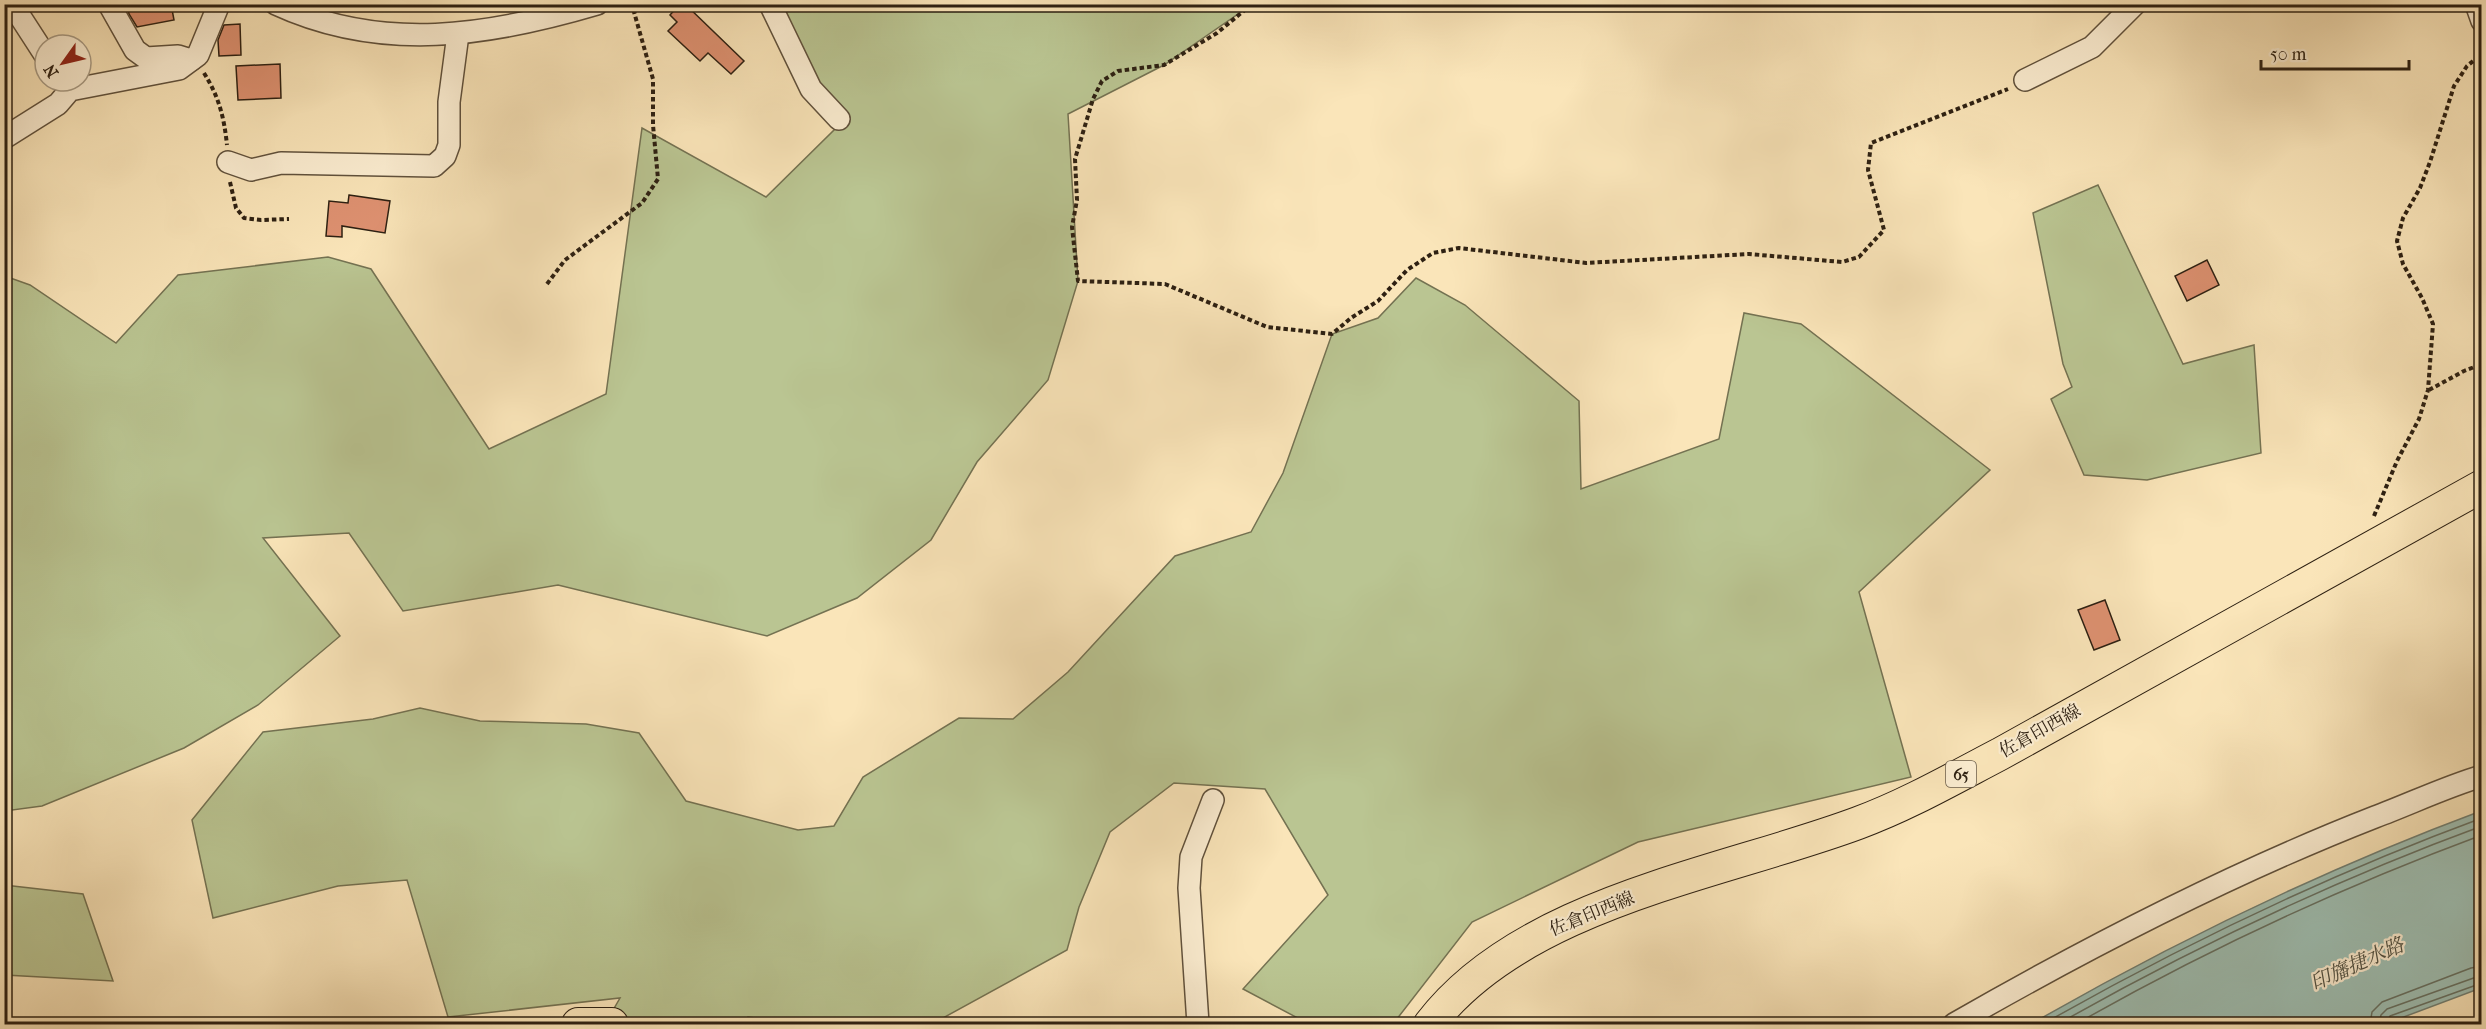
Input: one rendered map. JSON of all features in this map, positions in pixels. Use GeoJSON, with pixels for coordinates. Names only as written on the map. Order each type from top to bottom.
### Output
{"type":"FeatureCollection","features":[{"type":"Feature","properties":{"kind":"main road","name":"佐倉印西線"},"geometry":{"type":"LineString","coordinates":[[1430,1024],[1443,1007],[1491,965],[1528,941],[1587,913],[1696,875],[1785,849],[1882,812],[2000,754],[2481,486]]}},
{"type":"Feature","properties":{"kind":"main road"},"geometry":{"type":"LineString","coordinates":[[578,1024],[612,1024]]}},
{"type":"Feature","properties":{"kind":"street"},"geometry":{"type":"LineString","coordinates":[[12,4],[33,36]]}},
{"type":"Feature","properties":{"kind":"street"},"geometry":{"type":"LineString","coordinates":[[109,4],[135,50],[146,58],[178,56],[191,60]]}},
{"type":"Feature","properties":{"kind":"street"},"geometry":{"type":"LineString","coordinates":[[93,82],[179,69],[198,55],[219,4]]}},
{"type":"Feature","properties":{"kind":"street"},"geometry":{"type":"LineString","coordinates":[[276,4],[296,14],[369,33],[458,34],[483,32],[561,15],[597,4]]}},
{"type":"Feature","properties":{"kind":"street"},"geometry":{"type":"LineString","coordinates":[[770,4],[811,90],[839,119]]}},
{"type":"Feature","properties":{"kind":"street"},"geometry":{"type":"LineString","coordinates":[[2025,80],[2092,47],[2135,4]]}},
{"type":"Feature","properties":{"kind":"street"},"geometry":{"type":"LineString","coordinates":[[2476,4],[2481,21]]}},
{"type":"Feature","properties":{"kind":"street"},"geometry":{"type":"LineString","coordinates":[[228,162],[251,170],[281,163],[434,166],[445,156],[449,145],[449,102],[458,34]]}},
{"type":"Feature","properties":{"kind":"street"},"geometry":{"type":"LineString","coordinates":[[4,138],[58,104],[64,93]]}},
{"type":"Feature","properties":{"kind":"street"},"geometry":{"type":"LineString","coordinates":[[1954,1024],[2023,984],[2171,907],[2292,849],[2481,776]]}},
{"type":"Feature","properties":{"kind":"street"},"geometry":{"type":"LineString","coordinates":[[1198,1024],[1189,888],[1191,857],[1214,800]]}},
{"type":"Feature","properties":{"kind":"path"},"geometry":{"type":"LineString","coordinates":[[547,284],[565,260],[642,203],[658,179],[653,125],[653,79],[634,12],[645,4]]}},
{"type":"Feature","properties":{"kind":"path"},"geometry":{"type":"LineString","coordinates":[[1252,4],[1217,33],[1164,66],[1118,71],[1102,81],[1093,99],[1075,159],[1077,200],[1072,227],[1078,281],[1165,284],[1267,327],[1332,333],[1378,301],[1407,270],[1433,253],[1459,248],[1586,263],[1749,254],[1842,262],[1859,256],[1884,230],[1868,170],[1871,143],[1996,94],[2025,80]]}},
{"type":"Feature","properties":{"kind":"path"},"geometry":{"type":"LineString","coordinates":[[2362,551],[2397,461],[2419,419],[2428,390],[2433,324],[2403,264],[2397,241],[2403,218],[2420,188],[2430,162],[2454,86],[2467,66],[2481,54]]}},
{"type":"Feature","properties":{"kind":"path"},"geometry":{"type":"LineString","coordinates":[[2428,390],[2464,370],[2481,364]]}},
{"type":"Feature","properties":{"kind":"path"},"geometry":{"type":"LineString","coordinates":[[2469,1024],[2481,1020]]}},
{"type":"Feature","properties":{"kind":"green space"},"geometry":{"type":"Polygon","coordinates":[[[781,5],[1251,5],[1164,65],[1068,114],[1078,281],[1048,380],[977,462],[931,540],[857,598],[767,636],[558,585],[403,611],[349,533],[263,538],[340,636],[258,705],[184,748],[42,806],[5,811],[5,276],[30,285],[116,343],[178,275],[328,257],[371,269],[489,449],[606,394],[642,128],[766,197],[835,129],[781,5]]]}},
{"type":"Feature","properties":{"kind":"green space"},"geometry":{"type":"Polygon","coordinates":[[[2098,185],[2183,364],[2254,345],[2261,453],[2147,480],[2084,475],[2051,399],[2072,387],[2063,364],[2033,213],[2098,185]]]}},
{"type":"Feature","properties":{"kind":"green space"},"geometry":{"type":"Polygon","coordinates":[[[1416,278],[1465,305],[1579,401],[1581,489],[1719,439],[1744,313],[1801,324],[1990,470],[1859,592],[1911,777],[1638,842],[1472,922],[1393,1024],[1309,1024],[1243,989],[1328,895],[1265,789],[1174,783],[1110,832],[1079,907],[1067,950],[932,1024],[800,1024],[748,1017],[738,1024],[605,1024],[620,998],[448,1017],[407,880],[338,886],[213,918],[192,820],[263,732],[373,719],[420,708],[480,721],[586,724],[639,733],[686,801],[798,830],[834,826],[863,777],[959,718],[1013,719],[1068,672],[1175,556],[1251,532],[1283,473],[1332,334],[1378,318],[1416,278]]]}},
{"type":"Feature","properties":{"kind":"green space"},"geometry":{"type":"Polygon","coordinates":[[[4,885],[83,894],[113,981],[5,975],[4,885]]]}},
{"type":"Feature","properties":{"kind":"water","name":"印旛捷水路"},"geometry":{"type":"Polygon","coordinates":[[[2481,811],[2481,988],[2385,1024],[2031,1024],[2196,935],[2252,908],[2365,857],[2481,811]]]}},
{"type":"Feature","properties":{"kind":"building"},"geometry":{"type":"Polygon","coordinates":[[[127,4],[171,4],[174,20],[137,27],[129,14],[127,4]]]}},
{"type":"Feature","properties":{"kind":"building"},"geometry":{"type":"Polygon","coordinates":[[[680,4],[685,4],[744,61],[731,74],[708,53],[700,61],[668,31],[677,22],[670,15],[680,4]]]}},
{"type":"Feature","properties":{"kind":"building"},"geometry":{"type":"Polygon","coordinates":[[[240,24],[241,55],[219,56],[218,40],[224,25],[240,24]]]}},
{"type":"Feature","properties":{"kind":"building"},"geometry":{"type":"Polygon","coordinates":[[[280,64],[281,98],[238,100],[236,66],[280,64]]]}},
{"type":"Feature","properties":{"kind":"building"},"geometry":{"type":"Polygon","coordinates":[[[349,195],[390,201],[385,233],[342,226],[342,237],[326,236],[329,201],[348,203],[349,195]]]}},
{"type":"Feature","properties":{"kind":"building"},"geometry":{"type":"Polygon","coordinates":[[[2207,260],[2219,285],[2187,301],[2175,276],[2207,260]]]}},
{"type":"Feature","properties":{"kind":"building"},"geometry":{"type":"Polygon","coordinates":[[[2105,600],[2120,640],[2094,650],[2078,610],[2105,600]]]}}]}
